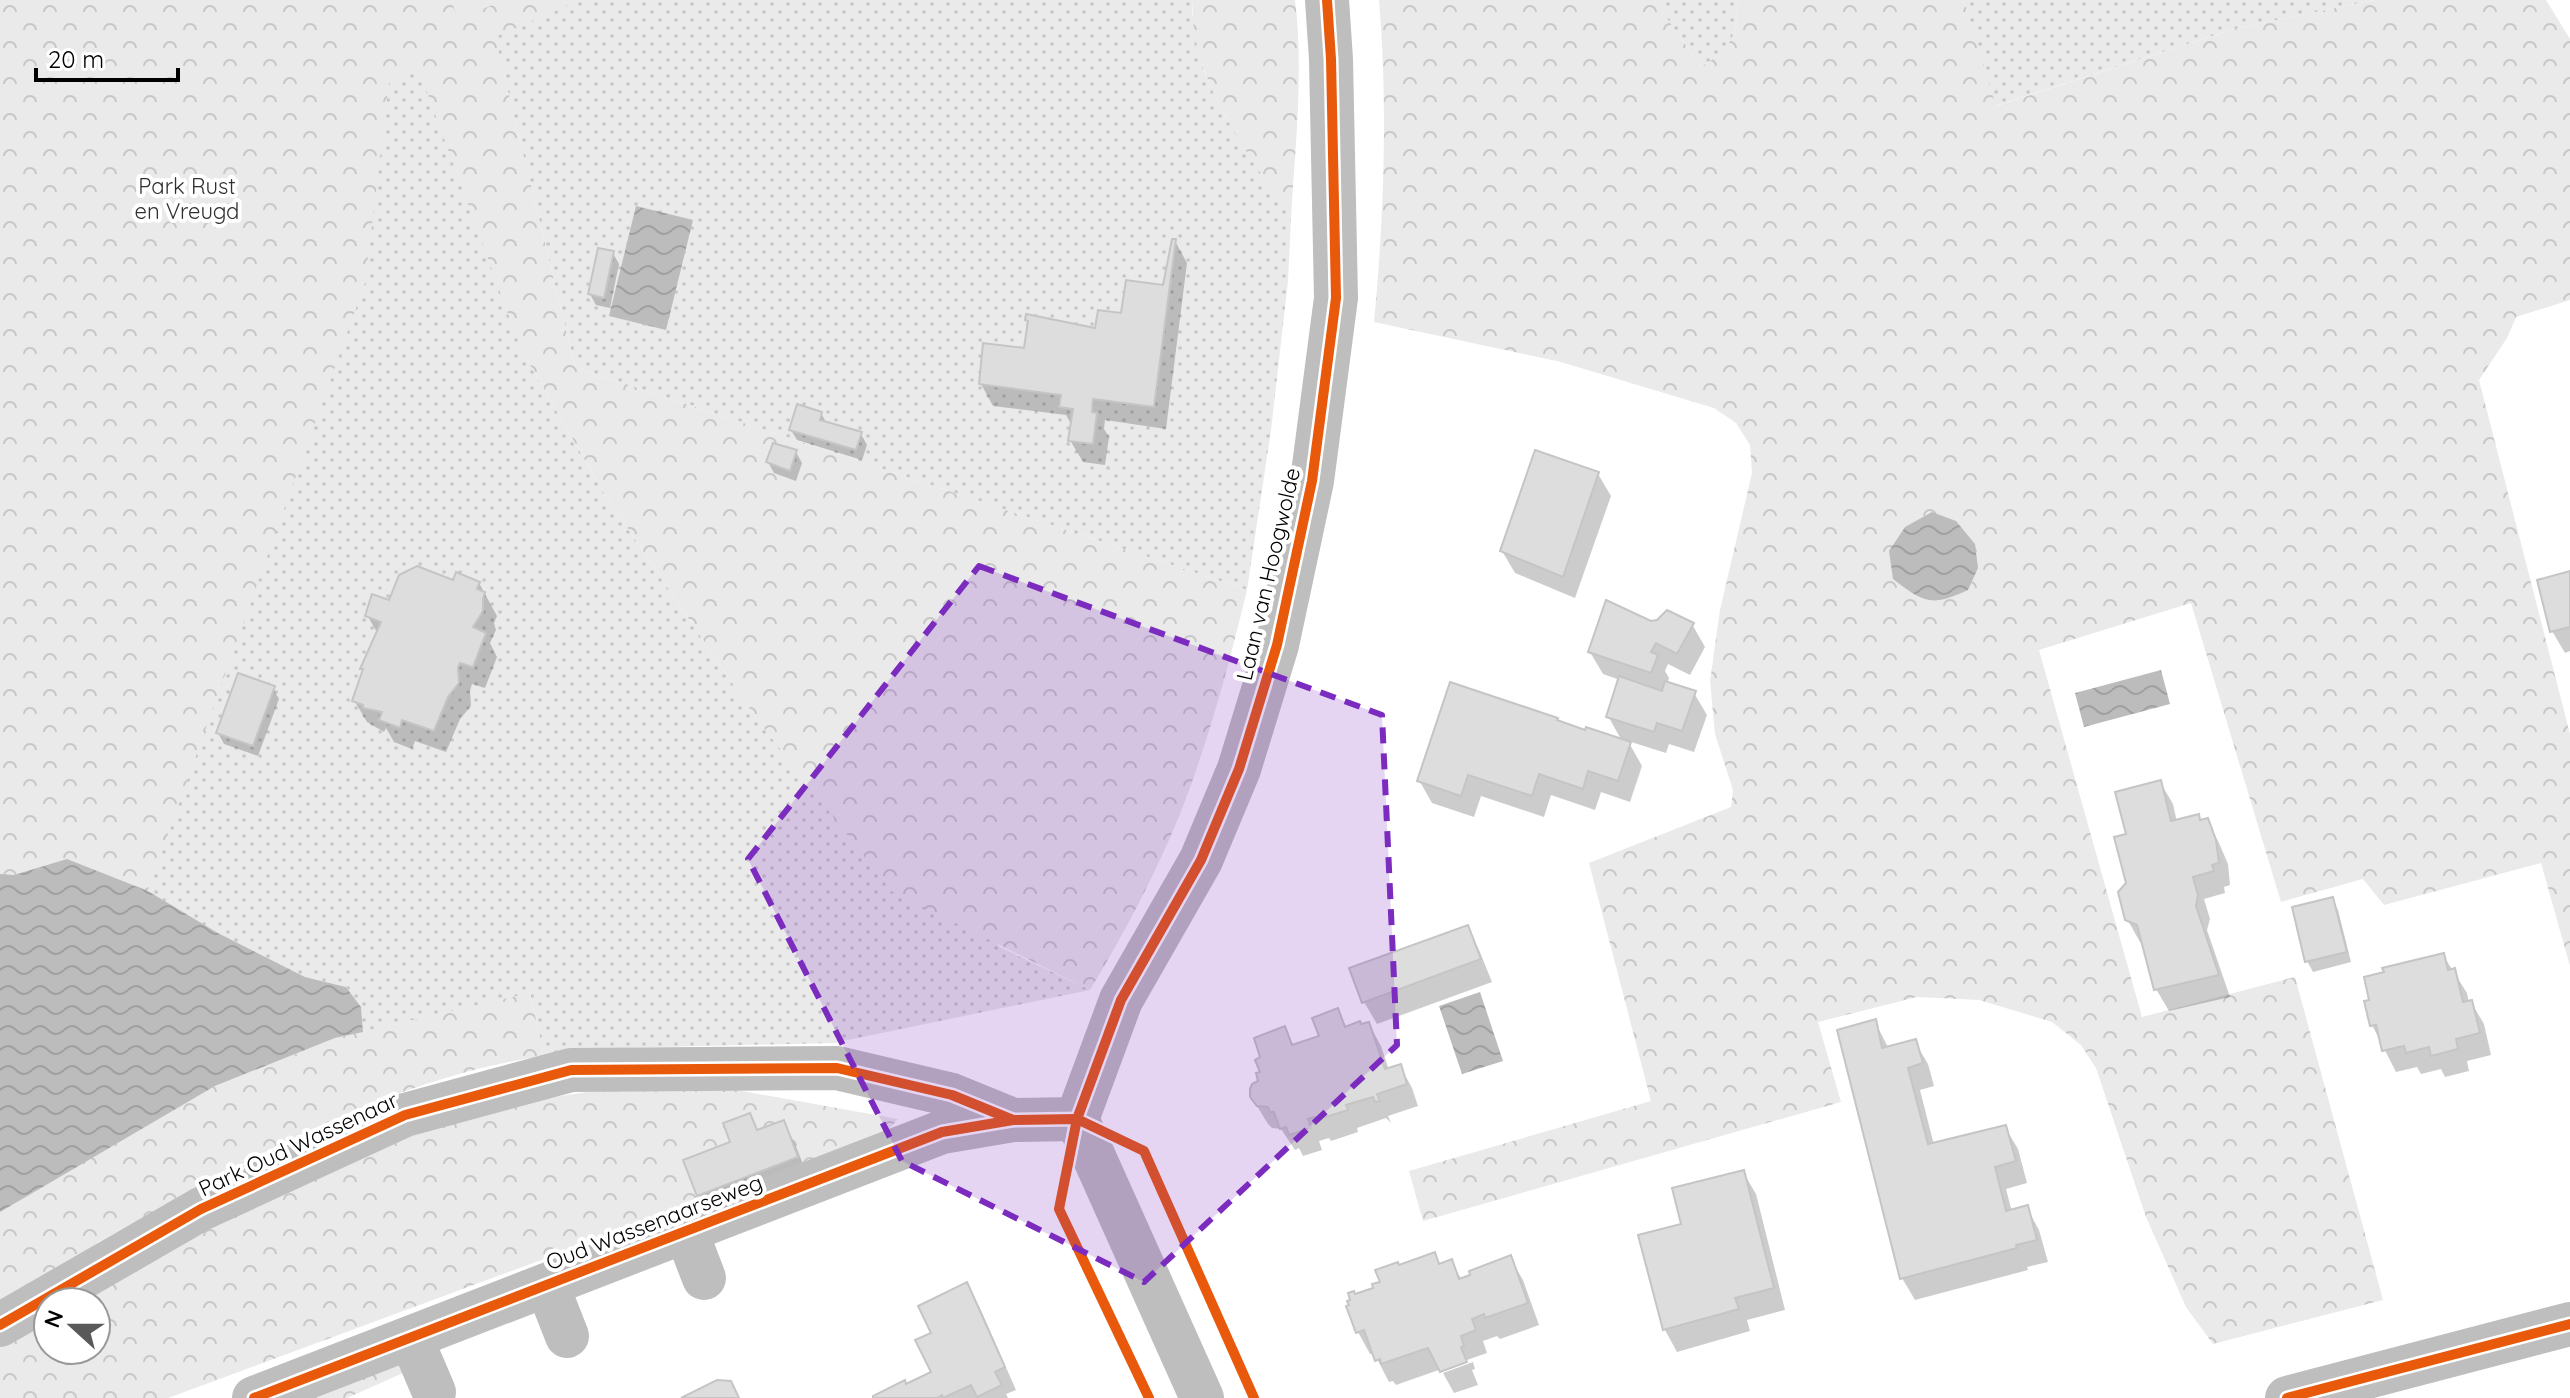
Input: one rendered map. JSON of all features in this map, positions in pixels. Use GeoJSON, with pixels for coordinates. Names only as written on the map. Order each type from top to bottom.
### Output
{"type":"FeatureCollection","features":[{"type":"Feature","properties":{"kind":"street","name":"Laan van Hoogwolde"},"geometry":{"type":"LineString","coordinates":[[1077,1119],[1121,1000],[1207,847],[1239,769],[1277,645],[1312,481],[1336,298],[1327,0]]}},
{"type":"Feature","properties":{"kind":"street","name":"Park Oud Wassenaar"},"geometry":{"type":"LineString","coordinates":[[0,1325],[201,1209],[405,1115],[571,1070],[837,1068],[952,1095],[1013,1120]]}},
{"type":"Feature","properties":{"kind":"street","name":"Oud Wassenaarseweg"},"geometry":{"type":"LineString","coordinates":[[254,1398],[942,1132],[1013,1120],[1077,1119]]}},
{"type":"Feature","properties":{"kind":"street"},"geometry":{"type":"LineString","coordinates":[[1077,1119],[1202,1398]]}},
{"type":"Feature","properties":{"kind":"street"},"geometry":{"type":"LineString","coordinates":[[686,1231],[704,1278]]}},
{"type":"Feature","properties":{"kind":"street"},"geometry":{"type":"LineString","coordinates":[[547,1285],[567,1336]]}},
{"type":"Feature","properties":{"kind":"street"},"geometry":{"type":"LineString","coordinates":[[2287,1398],[2570,1324]]}},
{"type":"Feature","properties":{"kind":"street"},"geometry":{"type":"LineString","coordinates":[[411,1338],[434,1392]]}},
{"type":"Feature","properties":{"kind":"highlighted area"},"geometry":{"type":"Polygon","coordinates":[[[979,566],[1382,715],[1397,1045],[1144,1282],[902,1161],[748,859],[979,566]]]}},
{"type":"Feature","properties":{"kind":"green space","name":"Park Rust en Vreugd"},"geometry":{"type":"Polygon","coordinates":[[[0,0],[1193,0],[1192,13],[1204,71],[1225,116],[1291,218],[1288,281],[1271,430],[1247,590],[575,367],[495,38],[521,349],[605,495],[756,718],[1000,947],[1090,990],[833,1043],[576,1049],[544,1056],[530,993],[363,1032],[361,1007],[346,987],[305,977],[218,933],[148,891],[0,0]]]}},
{"type":"Feature","properties":{"kind":"green space","name":"Park Rust en Vreugd"},"geometry":{"type":"Polygon","coordinates":[[[0,0],[581,0],[495,37],[575,367],[1247,590],[1217,704],[1180,814],[1138,904],[1090,990],[891,891],[756,718],[605,495],[521,349],[419,70],[389,83],[365,283],[103,1016],[0,1013],[0,0]]]}},
{"type":"Feature","properties":{"kind":"green space"},"geometry":{"type":"Polygon","coordinates":[[[451,0],[505,0],[458,19],[451,0]]]}},
{"type":"Feature","properties":{"kind":"green space"},"geometry":{"type":"Polygon","coordinates":[[[1193,0],[1295,0],[1299,82],[1291,218],[1241,143],[1211,87],[1194,29],[1193,0]]]}},
{"type":"Feature","properties":{"kind":"green space"},"geometry":{"type":"Polygon","coordinates":[[[1379,0],[1654,0],[1701,67],[1721,53],[1731,40],[1738,0],[1964,0],[1996,106],[2234,29],[2374,0],[2546,0],[2570,39],[2570,300],[2516,317],[2507,338],[2479,380],[2570,734],[2570,966],[2541,863],[2384,905],[2363,879],[2281,902],[2191,603],[2039,650],[2142,1017],[2295,977],[2383,1300],[2213,1344],[2186,1307],[2146,1217],[2096,1068],[2081,1045],[2052,1022],[1979,1000],[1917,997],[1818,1022],[1841,1102],[1423,1221],[1409,1171],[1651,1101],[1589,863],[1731,807],[1733,790],[1715,734],[1710,681],[1720,610],[1752,473],[1750,445],[1736,423],[1714,408],[1561,362],[1374,322],[1384,161],[1379,0]]]}},
{"type":"Feature","properties":{"kind":"green space"},"geometry":{"type":"Polygon","coordinates":[[[1654,0],[1738,0],[1734,32],[1727,47],[1701,67],[1654,0]]]}},
{"type":"Feature","properties":{"kind":"green space"},"geometry":{"type":"Polygon","coordinates":[[[1964,0],[2374,0],[2234,29],[1995,106],[1964,0]]]}},
{"type":"Feature","properties":{"kind":"green space"},"geometry":{"type":"Polygon","coordinates":[[[530,993],[544,1056],[484,1067],[426,1084],[313,1129],[258,1156],[97,1243],[115,1281],[222,1222],[418,1131],[507,1104],[615,1088],[714,1086],[898,1119],[885,1133],[168,1398],[0,1398],[0,1166],[63,1174],[215,1086],[335,1038],[530,993]]]}},
{"type":"Feature","properties":{"kind":"green space"},"geometry":{"type":"Polygon","coordinates":[[[407,1357],[412,1369],[347,1398],[300,1398],[407,1357]]]}},
{"type":"Feature","properties":{"kind":"water"},"geometry":{"type":"Polygon","coordinates":[[[636,206],[693,220],[666,330],[609,316],[636,206]]]}},
{"type":"Feature","properties":{"kind":"water"},"geometry":{"type":"Polygon","coordinates":[[[1932,512],[1956,521],[1975,544],[1978,568],[1968,590],[1945,599],[1928,600],[1893,579],[1889,551],[1905,527],[1932,512]]]}},
{"type":"Feature","properties":{"kind":"water"},"geometry":{"type":"Polygon","coordinates":[[[2161,670],[2170,704],[2084,727],[2075,693],[2161,670]]]}},
{"type":"Feature","properties":{"kind":"water"},"geometry":{"type":"Polygon","coordinates":[[[67,859],[148,891],[218,933],[305,977],[346,987],[361,1007],[363,1032],[335,1038],[215,1086],[0,1212],[0,874],[14,875],[67,859]]]}},
{"type":"Feature","properties":{"kind":"water"},"geometry":{"type":"Polygon","coordinates":[[[1480,992],[1503,1061],[1462,1074],[1439,1006],[1480,992]]]}},
{"type":"Feature","properties":{"kind":"building"},"geometry":{"type":"Polygon","coordinates":[[[1172,239],[1176,239],[1154,407],[1093,399],[1092,412],[1097,413],[1093,444],[1068,441],[1073,409],[1059,407],[1061,395],[979,384],[983,343],[1024,348],[1028,321],[1025,320],[1026,314],[1095,328],[1098,310],[1121,313],[1126,280],[1163,285],[1172,239]]]}},
{"type":"Feature","properties":{"kind":"building"},"geometry":{"type":"Polygon","coordinates":[[[598,248],[614,251],[604,298],[588,294],[598,248]]]}},
{"type":"Feature","properties":{"kind":"building"},"geometry":{"type":"Polygon","coordinates":[[[797,404],[822,412],[820,420],[862,432],[856,450],[789,430],[797,404]]]}},
{"type":"Feature","properties":{"kind":"building"},"geometry":{"type":"Polygon","coordinates":[[[773,443],[797,450],[790,471],[766,462],[773,443]]]}},
{"type":"Feature","properties":{"kind":"building"},"geometry":{"type":"Polygon","coordinates":[[[1535,450],[1599,472],[1563,577],[1500,551],[1535,450]]]}},
{"type":"Feature","properties":{"kind":"building"},"geometry":{"type":"Polygon","coordinates":[[[417,566],[453,580],[456,572],[480,582],[477,589],[485,592],[483,611],[473,627],[486,633],[473,667],[460,663],[459,683],[448,697],[434,731],[402,720],[400,728],[379,720],[382,712],[363,708],[363,705],[352,701],[363,669],[360,669],[381,622],[365,616],[372,594],[389,600],[399,575],[417,566]]]}},
{"type":"Feature","properties":{"kind":"building"},"geometry":{"type":"Polygon","coordinates":[[[2570,571],[2570,627],[2550,632],[2537,580],[2570,571]]]}},
{"type":"Feature","properties":{"kind":"building"},"geometry":{"type":"Polygon","coordinates":[[[1606,600],[1651,621],[1657,620],[1667,610],[1694,623],[1677,654],[1656,643],[1651,652],[1658,655],[1651,673],[1588,652],[1606,600]]]}},
{"type":"Feature","properties":{"kind":"building"},"geometry":{"type":"Polygon","coordinates":[[[238,673],[275,686],[253,746],[216,733],[238,673]]]}},
{"type":"Feature","properties":{"kind":"building"},"geometry":{"type":"Polygon","coordinates":[[[1619,676],[1662,691],[1665,681],[1696,691],[1682,731],[1657,723],[1654,732],[1606,717],[1619,676]]]}},
{"type":"Feature","properties":{"kind":"building"},"geometry":{"type":"Polygon","coordinates":[[[1450,682],[1585,730],[1586,727],[1631,742],[1618,781],[1588,771],[1583,789],[1539,774],[1532,796],[1468,775],[1461,796],[1417,781],[1450,682]]]}},
{"type":"Feature","properties":{"kind":"building"},"geometry":{"type":"Polygon","coordinates":[[[2161,780],[2171,821],[2199,814],[2200,820],[2208,818],[2216,840],[2219,863],[2212,865],[2214,871],[2193,877],[2198,895],[2196,906],[2219,975],[2154,990],[2137,925],[2125,920],[2118,892],[2126,883],[2114,837],[2126,834],[2115,792],[2161,780]]]}},
{"type":"Feature","properties":{"kind":"building"},"geometry":{"type":"Polygon","coordinates":[[[2333,897],[2347,952],[2305,962],[2292,907],[2333,897]]]}},
{"type":"Feature","properties":{"kind":"building"},"geometry":{"type":"Polygon","coordinates":[[[1468,925],[1481,959],[1362,1003],[1349,968],[1468,925]]]}},
{"type":"Feature","properties":{"kind":"building"},"geometry":{"type":"Polygon","coordinates":[[[2444,953],[2448,970],[2455,968],[2463,1002],[2472,1000],[2480,1033],[2456,1039],[2458,1049],[2431,1056],[2429,1047],[2406,1053],[2404,1046],[2382,1051],[2376,1025],[2370,1026],[2364,1001],[2369,1000],[2364,977],[2384,972],[2382,968],[2444,953]]]}},
{"type":"Feature","properties":{"kind":"building"},"geometry":{"type":"Polygon","coordinates":[[[1338,1008],[1345,1027],[1360,1021],[1361,1024],[1369,1022],[1385,1069],[1401,1064],[1407,1084],[1377,1094],[1380,1101],[1375,1102],[1373,1097],[1346,1105],[1348,1110],[1316,1120],[1315,1117],[1308,1119],[1311,1128],[1289,1135],[1286,1127],[1280,1129],[1274,1112],[1270,1112],[1268,1107],[1257,1106],[1250,1097],[1252,1084],[1258,1081],[1256,1073],[1260,1072],[1255,1060],[1260,1057],[1254,1038],[1285,1026],[1292,1045],[1319,1036],[1312,1018],[1338,1008]]]}},
{"type":"Feature","properties":{"kind":"building"},"geometry":{"type":"Polygon","coordinates":[[[1876,1019],[1882,1048],[1916,1039],[1923,1063],[1908,1068],[1928,1144],[2006,1125],[2016,1161],[1995,1167],[2006,1211],[2028,1205],[2037,1240],[1900,1279],[1837,1030],[1876,1019]]]}},
{"type":"Feature","properties":{"kind":"building"},"geometry":{"type":"Polygon","coordinates":[[[750,1113],[757,1130],[784,1120],[798,1157],[697,1196],[683,1160],[730,1142],[723,1123],[750,1113]]]}},
{"type":"Feature","properties":{"kind":"building"},"geometry":{"type":"Polygon","coordinates":[[[1744,1170],[1774,1288],[1735,1298],[1739,1309],[1663,1330],[1638,1235],[1681,1224],[1672,1188],[1744,1170]]]}},
{"type":"Feature","properties":{"kind":"building"},"geometry":{"type":"Polygon","coordinates":[[[1435,1252],[1439,1264],[1452,1259],[1459,1279],[1470,1275],[1469,1271],[1511,1255],[1528,1303],[1485,1318],[1484,1314],[1472,1319],[1476,1330],[1461,1336],[1464,1346],[1461,1347],[1467,1362],[1440,1372],[1428,1348],[1381,1364],[1380,1359],[1375,1361],[1364,1330],[1356,1333],[1346,1306],[1350,1300],[1348,1293],[1373,1288],[1372,1284],[1380,1282],[1375,1270],[1435,1252]]]}},
{"type":"Feature","properties":{"kind":"building"},"geometry":{"type":"Polygon","coordinates":[[[967,1282],[1005,1367],[995,1372],[1002,1385],[977,1397],[971,1385],[943,1398],[942,1395],[937,1398],[873,1398],[905,1380],[906,1384],[931,1372],[915,1340],[931,1333],[918,1306],[967,1282]]]}},
{"type":"Feature","properties":{"kind":"building"},"geometry":{"type":"Polygon","coordinates":[[[717,1380],[731,1381],[739,1398],[681,1398],[717,1380]]]}},
{"type":"Feature","properties":{"kind":"cycle path"},"geometry":{"type":"LineString","coordinates":[[1149,1398],[1059,1209],[1077,1119],[1121,1000],[1201,860],[1239,769],[1277,645],[1312,481],[1336,298],[1327,0]]}},
{"type":"Feature","properties":{"kind":"cycle path"},"geometry":{"type":"LineString","coordinates":[[0,1325],[201,1209],[405,1115],[571,1070],[837,1068],[952,1095],[1013,1120]]}},
{"type":"Feature","properties":{"kind":"cycle path"},"geometry":{"type":"LineString","coordinates":[[254,1398],[942,1132],[1013,1120],[1077,1119],[1144,1151],[1254,1398]]}},
{"type":"Feature","properties":{"kind":"cycle path"},"geometry":{"type":"LineString","coordinates":[[2287,1398],[2570,1324]]}}]}
